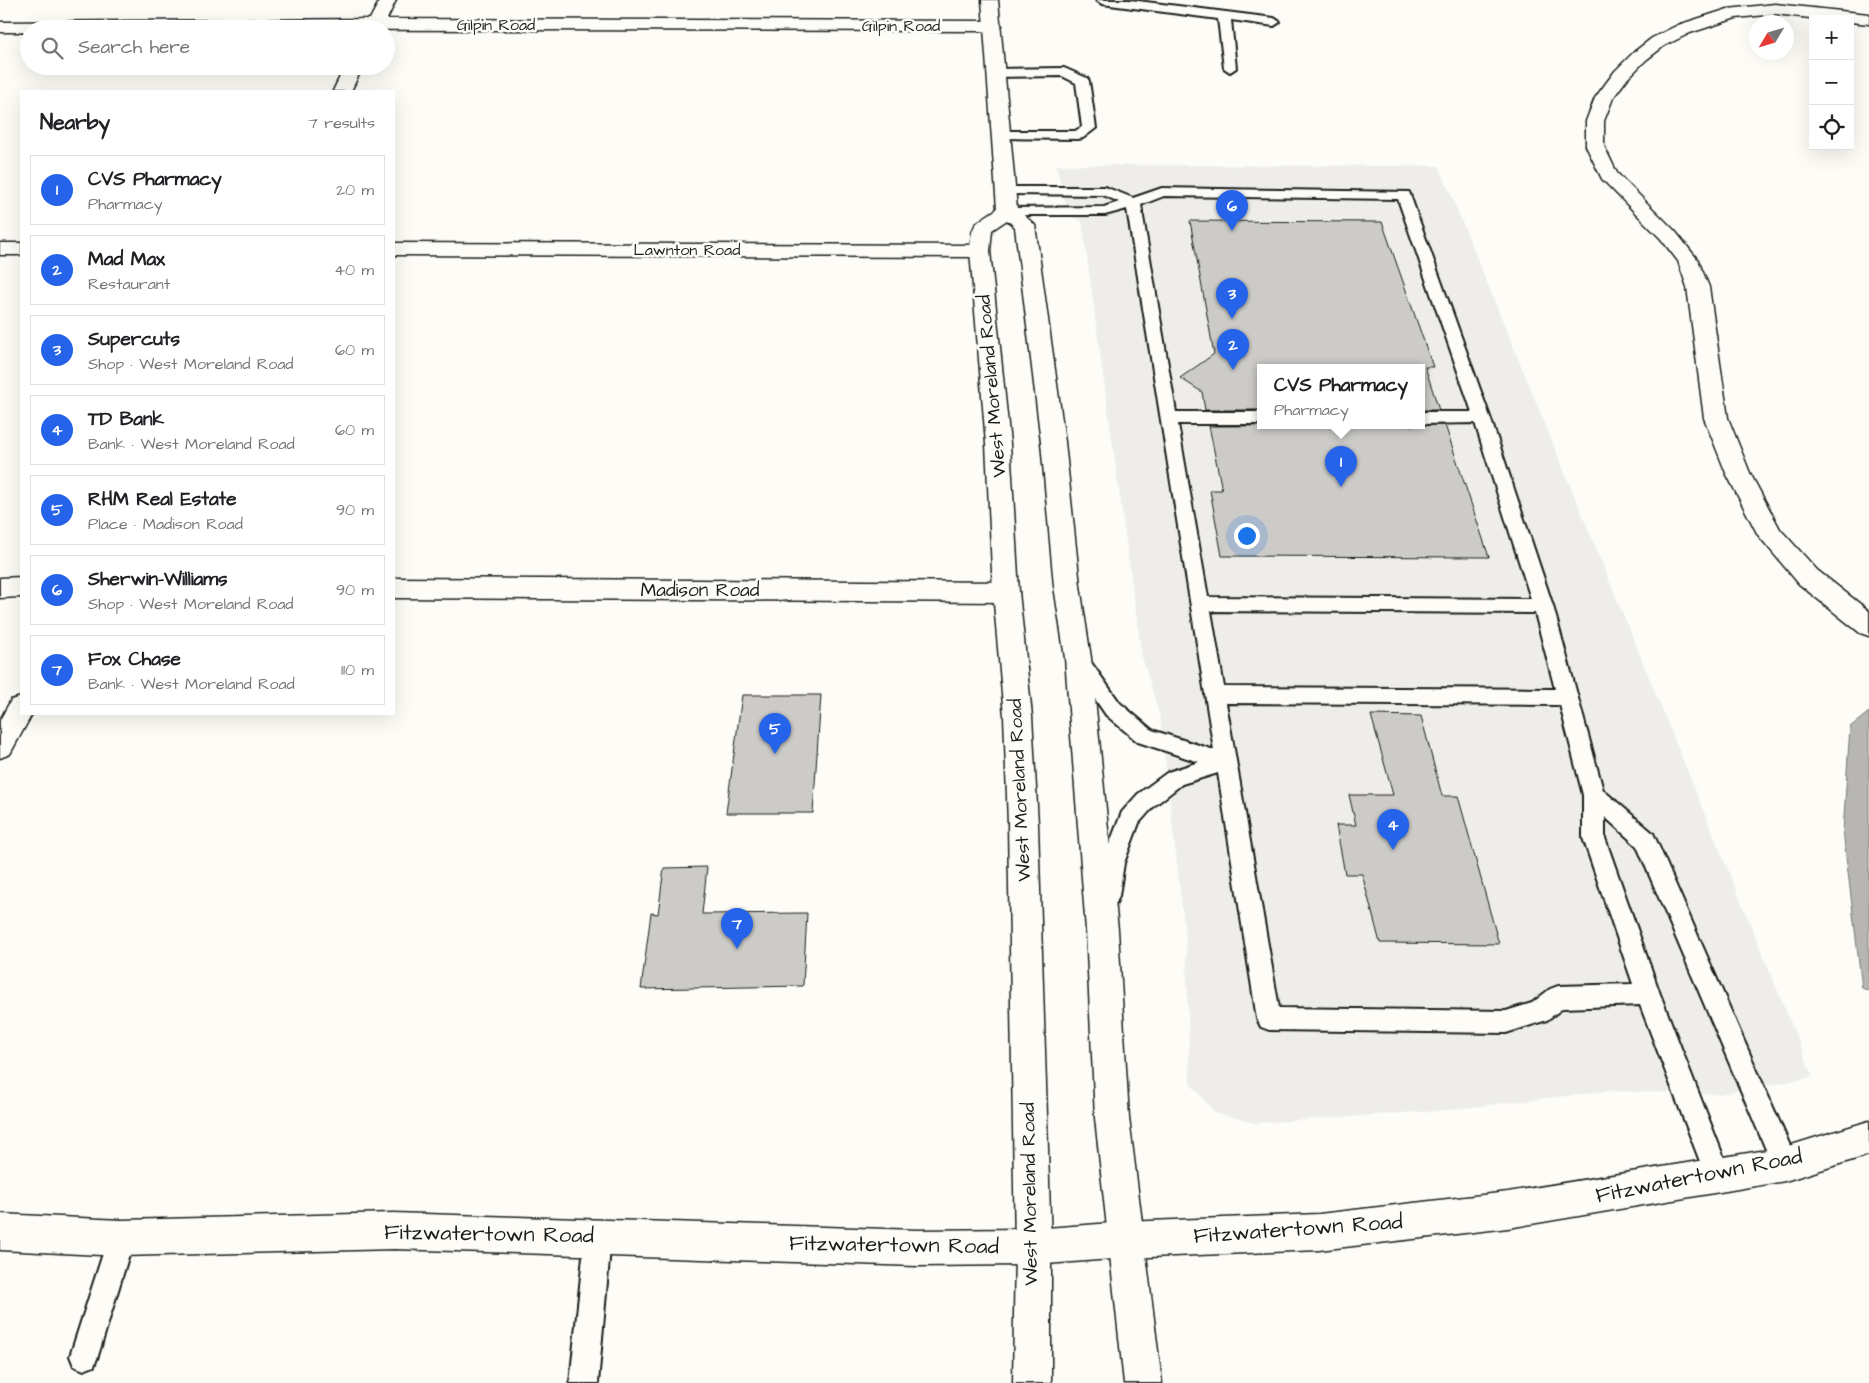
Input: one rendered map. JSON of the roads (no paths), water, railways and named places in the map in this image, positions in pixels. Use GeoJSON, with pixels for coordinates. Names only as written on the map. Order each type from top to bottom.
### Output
{"type":"FeatureCollection","features":[{"type":"Feature","properties":{"kind":"street"},"geometry":{"type":"LineString","coordinates":[[378,20],[388,0]]}},
{"type":"Feature","properties":{"kind":"street"},"geometry":{"type":"LineString","coordinates":[[990,0],[1006,201],[1025,225],[1053,442],[1067,586],[1078,658],[1102,930],[1112,1110],[1125,1240],[1143,1383]]}},
{"type":"Feature","properties":{"kind":"street"},"geometry":{"type":"LineString","coordinates":[[1869,20],[1775,9],[1734,13],[1684,29],[1658,42],[1621,75],[1604,98],[1595,121],[1596,146],[1609,175],[1668,235],[1688,260],[1698,287],[1716,418],[1738,473],[1771,535],[1808,577],[1869,626]]}},
{"type":"Feature","properties":{"kind":"street","name":"Gilpin Road"},"geometry":{"type":"LineString","coordinates":[[395,27],[992,26]]}},
{"type":"Feature","properties":{"kind":"street","name":"Gilpin Road"},"geometry":{"type":"LineString","coordinates":[[0,27],[20,27]]}},
{"type":"Feature","properties":{"kind":"street"},"geometry":{"type":"LineString","coordinates":[[342,90],[350,75]]}},
{"type":"Feature","properties":{"kind":"street","name":"West Moreland Road"},"geometry":{"type":"LineString","coordinates":[[1006,201],[982,228],[980,251],[998,444],[1006,592],[1018,716],[1023,814],[1032,1247],[1032,1383]]}},
{"type":"Feature","properties":{"kind":"street"},"geometry":{"type":"LineString","coordinates":[[0,248],[20,249]]}},
{"type":"Feature","properties":{"kind":"street","name":"Lawnton Road"},"geometry":{"type":"LineString","coordinates":[[395,249],[980,251]]}},
{"type":"Feature","properties":{"kind":"street"},"geometry":{"type":"LineString","coordinates":[[0,588],[20,587]]}},
{"type":"Feature","properties":{"kind":"street","name":"Madison Road"},"geometry":{"type":"LineString","coordinates":[[395,588],[1006,592]]}},
{"type":"Feature","properties":{"kind":"street"},"geometry":{"type":"LineString","coordinates":[[0,746],[20,710]]}},
{"type":"Feature","properties":{"kind":"street","name":"Fitzwatertown Road"},"geometry":{"type":"LineString","coordinates":[[0,1232],[121,1238],[394,1231],[917,1248],[1032,1247],[1125,1240],[1329,1231],[1508,1210],[1785,1164],[1869,1138]]}},
{"type":"Feature","properties":{"kind":"lane"},"geometry":{"type":"LineString","coordinates":[[1102,0],[1274,22]]}},
{"type":"Feature","properties":{"kind":"lane"},"geometry":{"type":"LineString","coordinates":[[1224,15],[1230,68]]}},
{"type":"Feature","properties":{"kind":"lane"},"geometry":{"type":"LineString","coordinates":[[996,73],[1064,72],[1082,81],[1089,128],[1078,135],[1001,135]]}},
{"type":"Feature","properties":{"kind":"lane"},"geometry":{"type":"LineString","coordinates":[[1006,201],[1105,191],[1133,203]]}},
{"type":"Feature","properties":{"kind":"lane"},"geometry":{"type":"LineString","coordinates":[[1006,201],[1105,211],[1162,192],[1404,195],[1482,417],[1543,606],[1594,796],[1594,838],[1648,994],[1718,1176]]}},
{"type":"Feature","properties":{"kind":"lane"},"geometry":{"type":"LineString","coordinates":[[1133,203],[1269,1019],[1506,1022],[1539,1012],[1558,997],[1648,994]]}},
{"type":"Feature","properties":{"kind":"lane"},"geometry":{"type":"LineString","coordinates":[[1425,418],[1482,417]]}},
{"type":"Feature","properties":{"kind":"lane"},"geometry":{"type":"LineString","coordinates":[[1168,418],[1257,418]]}},
{"type":"Feature","properties":{"kind":"lane"},"geometry":{"type":"LineString","coordinates":[[1200,604],[1543,606]]}},
{"type":"Feature","properties":{"kind":"lane"},"geometry":{"type":"LineString","coordinates":[[1078,658],[1113,709],[1145,736],[1226,762]]}},
{"type":"Feature","properties":{"kind":"lane"},"geometry":{"type":"LineString","coordinates":[[1215,695],[1567,697]]}},
{"type":"Feature","properties":{"kind":"lane"},"geometry":{"type":"LineString","coordinates":[[1102,930],[1113,863],[1130,818],[1146,800],[1175,778],[1226,762]]}},
{"type":"Feature","properties":{"kind":"lane"},"geometry":{"type":"LineString","coordinates":[[1594,796],[1645,840],[1785,1164]]}},
{"type":"Feature","properties":{"kind":"lane"},"geometry":{"type":"LineString","coordinates":[[584,1383],[598,1237]]}},
{"type":"Feature","properties":{"kind":"lane"},"geometry":{"type":"LineString","coordinates":[[84,1356],[121,1238]]}},
{"type":"Feature","properties":{"kind":"place","name":"Sherwin-Williams"},"geometry":{"type":"Point","coordinates":[1232,231]}},
{"type":"Feature","properties":{"kind":"place","name":"Supercuts"},"geometry":{"type":"Point","coordinates":[1232,319]}},
{"type":"Feature","properties":{"kind":"place","name":"Mad Max"},"geometry":{"type":"Point","coordinates":[1233,370]}},
{"type":"Feature","properties":{"kind":"place","name":"CVS Pharmacy"},"geometry":{"type":"Point","coordinates":[1341,487]}},
{"type":"Feature","properties":{"kind":"place","name":"RHM Real Estate"},"geometry":{"type":"Point","coordinates":[775,754]}},
{"type":"Feature","properties":{"kind":"place","name":"TD Bank"},"geometry":{"type":"Point","coordinates":[1393,850]}},
{"type":"Feature","properties":{"kind":"place","name":"Fox Chase"},"geometry":{"type":"Point","coordinates":[737,949]}}]}
